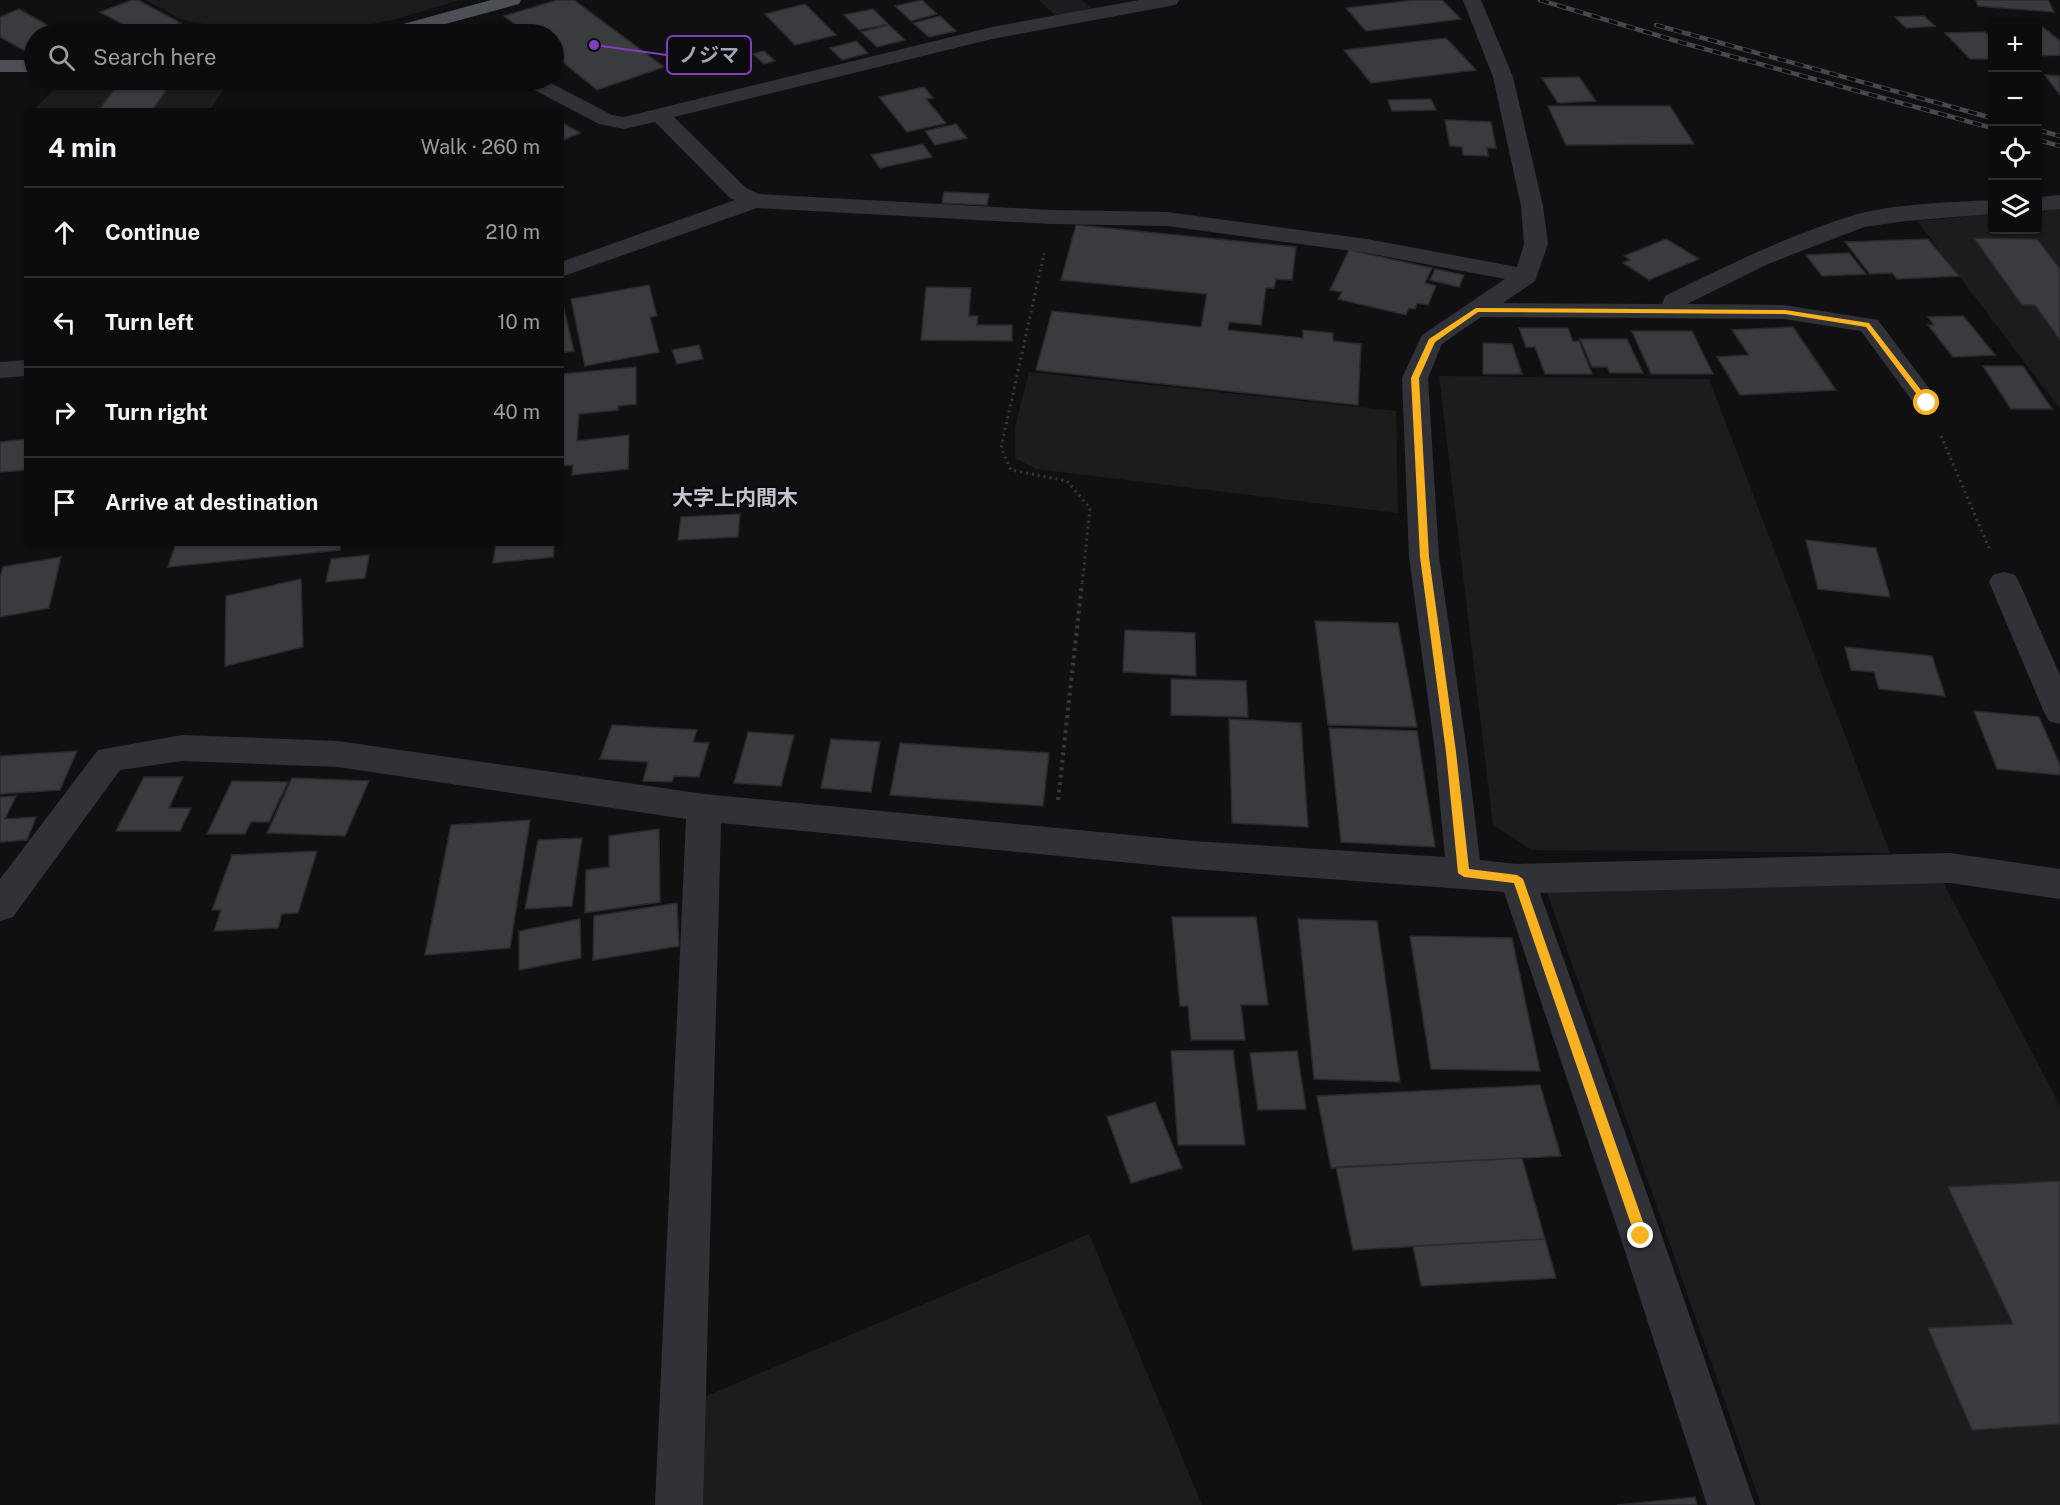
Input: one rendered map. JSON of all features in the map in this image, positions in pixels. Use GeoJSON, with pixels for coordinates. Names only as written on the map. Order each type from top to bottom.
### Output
{"type":"FeatureCollection","features":[{"type":"Feature","properties":{"kind":"main road"},"geometry":{"type":"LineString","coordinates":[[452,24],[512,0]]}},
{"type":"Feature","properties":{"kind":"main road"},"geometry":{"type":"LineString","coordinates":[[0,66],[24,66]]}},
{"type":"Feature","properties":{"kind":"street"},"geometry":{"type":"LineString","coordinates":[[549,90],[606,120],[624,123],[992,33],[1170,0]]}},
{"type":"Feature","properties":{"kind":"street"},"geometry":{"type":"LineString","coordinates":[[1464,873],[1451,752],[1424,557],[1415,378],[1431,340],[1526,276],[1536,244],[1532,206],[1503,77],[1472,0]]}},
{"type":"Feature","properties":{"kind":"street"},"geometry":{"type":"LineString","coordinates":[[659,114],[738,193],[755,201],[1052,217],[1167,219],[1367,246],[1526,276]]}},
{"type":"Feature","properties":{"kind":"street"},"geometry":{"type":"LineString","coordinates":[[564,269],[755,201]]}},
{"type":"Feature","properties":{"kind":"street"},"geometry":{"type":"LineString","coordinates":[[2042,204],[2060,202]]}},
{"type":"Feature","properties":{"kind":"street"},"geometry":{"type":"LineString","coordinates":[[1677,313],[1674,301],[1760,259],[1859,221],[1906,214],[1988,207]]}},
{"type":"Feature","properties":{"kind":"street"},"geometry":{"type":"LineString","coordinates":[[1476,310],[1785,312],[1869,325],[1927,403]]}},
{"type":"Feature","properties":{"kind":"street"},"geometry":{"type":"LineString","coordinates":[[0,370],[24,368]]}},
{"type":"Feature","properties":{"kind":"street"},"geometry":{"type":"LineString","coordinates":[[2004,582],[2060,712]]}},
{"type":"Feature","properties":{"kind":"street"},"geometry":{"type":"LineString","coordinates":[[0,906],[110,759],[182,748],[338,754],[704,808],[1193,855],[1464,873],[1517,879],[1950,868],[2060,884]]}},
{"type":"Feature","properties":{"kind":"street"},"geometry":{"type":"LineString","coordinates":[[679,1505],[704,808]]}},
{"type":"Feature","properties":{"kind":"street"},"geometry":{"type":"LineString","coordinates":[[1517,879],[1638,1225],[1731,1505]]}},
{"type":"Feature","properties":{"kind":"path"},"geometry":{"type":"LineString","coordinates":[[1052,217],[1001,448],[1011,470],[1067,481],[1090,508],[1054,841]]}},
{"type":"Feature","properties":{"kind":"path"},"geometry":{"type":"LineString","coordinates":[[1927,403],[2004,582]]}},
{"type":"Feature","properties":{"kind":"shaded area"},"geometry":{"type":"Polygon","coordinates":[[[145,0],[460,0],[372,24],[203,24],[180,19],[145,0]]]}},
{"type":"Feature","properties":{"kind":"shaded area"},"geometry":{"type":"Polygon","coordinates":[[[1039,0],[1082,0],[1093,10],[1057,17],[1039,0]]]}},
{"type":"Feature","properties":{"kind":"shaded area"},"geometry":{"type":"Polygon","coordinates":[[[54,90],[223,90],[211,108],[35,108],[54,90]]]}},
{"type":"Feature","properties":{"kind":"shaded area"},"geometry":{"type":"Polygon","coordinates":[[[2060,208],[2060,409],[1917,221],[1988,214],[1988,234],[2042,234],[2042,210],[2060,208]]]}},
{"type":"Feature","properties":{"kind":"shaded area"},"geometry":{"type":"Polygon","coordinates":[[[1029,372],[1396,411],[1398,513],[1036,469],[1015,458],[1015,427],[1029,372]]]}},
{"type":"Feature","properties":{"kind":"shaded area"},"geometry":{"type":"Polygon","coordinates":[[[1439,376],[1709,379],[1890,853],[1532,850],[1493,825],[1439,376]]]}},
{"type":"Feature","properties":{"kind":"shaded area"},"geometry":{"type":"Polygon","coordinates":[[[1941,878],[2060,1106],[2060,1505],[1761,1505],[1547,892],[1941,878]]]}},
{"type":"Feature","properties":{"kind":"shaded area"},"geometry":{"type":"Polygon","coordinates":[[[1089,1234],[1202,1505],[701,1505],[699,1399],[1089,1234]]]}},
{"type":"Feature","properties":{"kind":"building"},"geometry":{"type":"Polygon","coordinates":[[[132,0],[138,0],[181,23],[122,24],[100,12],[132,0]]]}},
{"type":"Feature","properties":{"kind":"building"},"geometry":{"type":"Polygon","coordinates":[[[557,0],[574,0],[664,67],[597,90],[564,63],[564,24],[515,24],[504,16],[557,0]]]}},
{"type":"Feature","properties":{"kind":"building"},"geometry":{"type":"Polygon","coordinates":[[[922,0],[937,14],[911,21],[895,6],[922,0]]]}},
{"type":"Feature","properties":{"kind":"building"},"geometry":{"type":"Polygon","coordinates":[[[1415,0],[1442,0],[1461,19],[1366,31],[1346,8],[1415,0]]]}},
{"type":"Feature","properties":{"kind":"building"},"geometry":{"type":"Polygon","coordinates":[[[1976,0],[2048,0],[2054,12],[1978,6],[1976,0]]]}},
{"type":"Feature","properties":{"kind":"building"},"geometry":{"type":"Polygon","coordinates":[[[805,4],[836,35],[795,45],[765,14],[805,4]]]}},
{"type":"Feature","properties":{"kind":"building"},"geometry":{"type":"Polygon","coordinates":[[[19,9],[45,24],[24,24],[24,50],[0,37],[0,17],[19,9]]]}},
{"type":"Feature","properties":{"kind":"building"},"geometry":{"type":"Polygon","coordinates":[[[873,9],[888,24],[859,30],[844,15],[873,9]]]}},
{"type":"Feature","properties":{"kind":"building"},"geometry":{"type":"Polygon","coordinates":[[[940,16],[956,31],[929,37],[913,23],[940,16]]]}},
{"type":"Feature","properties":{"kind":"building"},"geometry":{"type":"Polygon","coordinates":[[[1924,16],[1935,26],[1906,28],[1895,17],[1924,16]]]}},
{"type":"Feature","properties":{"kind":"building"},"geometry":{"type":"Polygon","coordinates":[[[889,25],[905,40],[877,47],[861,32],[889,25]]]}},
{"type":"Feature","properties":{"kind":"building"},"geometry":{"type":"Polygon","coordinates":[[[2042,26],[2060,41],[2060,55],[2042,56],[2042,26]]]}},
{"type":"Feature","properties":{"kind":"building"},"geometry":{"type":"Polygon","coordinates":[[[1985,32],[1988,35],[1988,59],[1970,59],[1945,33],[1985,32]]]}},
{"type":"Feature","properties":{"kind":"building"},"geometry":{"type":"Polygon","coordinates":[[[1446,38],[1476,70],[1371,83],[1344,50],[1446,38]]]}},
{"type":"Feature","properties":{"kind":"building"},"geometry":{"type":"Polygon","coordinates":[[[856,41],[868,53],[842,60],[830,48],[856,41]]]}},
{"type":"Feature","properties":{"kind":"building"},"geometry":{"type":"Polygon","coordinates":[[[764,51],[775,61],[764,64],[753,54],[764,51]]]}},
{"type":"Feature","properties":{"kind":"building"},"geometry":{"type":"Polygon","coordinates":[[[2045,75],[2060,76],[2060,95],[2045,75]]]}},
{"type":"Feature","properties":{"kind":"building"},"geometry":{"type":"Polygon","coordinates":[[[1579,77],[1596,101],[1558,103],[1542,78],[1579,77]]]}},
{"type":"Feature","properties":{"kind":"building"},"geometry":{"type":"Polygon","coordinates":[[[924,87],[933,98],[926,99],[946,123],[907,132],[879,97],[924,87]]]}},
{"type":"Feature","properties":{"kind":"building"},"geometry":{"type":"Polygon","coordinates":[[[113,90],[166,90],[154,108],[100,108],[113,90]]]}},
{"type":"Feature","properties":{"kind":"building"},"geometry":{"type":"Polygon","coordinates":[[[1431,99],[1436,110],[1392,111],[1388,100],[1431,99]]]}},
{"type":"Feature","properties":{"kind":"building"},"geometry":{"type":"Polygon","coordinates":[[[1548,106],[1670,106],[1694,144],[1566,145],[1548,106]]]}},
{"type":"Feature","properties":{"kind":"building"},"geometry":{"type":"Polygon","coordinates":[[[1445,120],[1491,122],[1496,148],[1487,148],[1488,156],[1463,155],[1462,147],[1450,146],[1445,120]]]}},
{"type":"Feature","properties":{"kind":"building"},"geometry":{"type":"Polygon","coordinates":[[[564,124],[580,133],[564,140],[564,124]]]}},
{"type":"Feature","properties":{"kind":"building"},"geometry":{"type":"Polygon","coordinates":[[[956,124],[967,138],[935,145],[925,131],[956,124]]]}},
{"type":"Feature","properties":{"kind":"building"},"geometry":{"type":"Polygon","coordinates":[[[923,144],[932,157],[880,168],[871,155],[923,144]]]}},
{"type":"Feature","properties":{"kind":"building"},"geometry":{"type":"Polygon","coordinates":[[[944,192],[989,194],[987,205],[942,203],[944,192]]]}},
{"type":"Feature","properties":{"kind":"building"},"geometry":{"type":"Polygon","coordinates":[[[1076,225],[1296,247],[1292,280],[1276,279],[1274,288],[1266,288],[1261,325],[1229,322],[1228,330],[1303,338],[1303,330],[1333,333],[1333,341],[1361,344],[1358,405],[1036,370],[1052,311],[1201,327],[1207,294],[1061,280],[1076,225]]]}},
{"type":"Feature","properties":{"kind":"building"},"geometry":{"type":"Polygon","coordinates":[[[1974,238],[2037,239],[2060,269],[2060,340],[2035,305],[2022,305],[1974,238]]]}},
{"type":"Feature","properties":{"kind":"building"},"geometry":{"type":"Polygon","coordinates":[[[1666,239],[1699,259],[1649,280],[1623,263],[1630,260],[1624,256],[1666,239]]]}},
{"type":"Feature","properties":{"kind":"building"},"geometry":{"type":"Polygon","coordinates":[[[1928,239],[1959,276],[1897,279],[1892,273],[1870,274],[1845,242],[1928,239]]]}},
{"type":"Feature","properties":{"kind":"building"},"geometry":{"type":"Polygon","coordinates":[[[1349,250],[1432,268],[1425,283],[1436,286],[1428,305],[1417,303],[1415,309],[1409,308],[1406,315],[1338,299],[1342,292],[1330,290],[1349,250]]]}},
{"type":"Feature","properties":{"kind":"building"},"geometry":{"type":"Polygon","coordinates":[[[1849,253],[1866,274],[1822,276],[1806,255],[1849,253]]]}},
{"type":"Feature","properties":{"kind":"building"},"geometry":{"type":"Polygon","coordinates":[[[1435,269],[1464,275],[1459,287],[1430,280],[1435,269]]]}},
{"type":"Feature","properties":{"kind":"building"},"geometry":{"type":"Polygon","coordinates":[[[649,285],[657,316],[650,317],[659,352],[585,366],[571,299],[649,285]]]}},
{"type":"Feature","properties":{"kind":"building"},"geometry":{"type":"Polygon","coordinates":[[[926,287],[971,288],[969,316],[978,316],[977,325],[1012,325],[1012,341],[921,340],[926,287]]]}},
{"type":"Feature","properties":{"kind":"building"},"geometry":{"type":"Polygon","coordinates":[[[564,309],[574,351],[564,353],[564,309]]]}},
{"type":"Feature","properties":{"kind":"building"},"geometry":{"type":"Polygon","coordinates":[[[1963,316],[1995,355],[1953,357],[1928,325],[1934,325],[1928,317],[1963,316]]]}},
{"type":"Feature","properties":{"kind":"building"},"geometry":{"type":"Polygon","coordinates":[[[1793,327],[1836,390],[1740,395],[1717,357],[1749,355],[1732,330],[1793,327]]]}},
{"type":"Feature","properties":{"kind":"building"},"geometry":{"type":"Polygon","coordinates":[[[1519,328],[1568,328],[1573,342],[1579,341],[1592,374],[1545,374],[1535,347],[1526,347],[1519,328]]]}},
{"type":"Feature","properties":{"kind":"building"},"geometry":{"type":"Polygon","coordinates":[[[1632,331],[1692,331],[1713,374],[1651,374],[1632,331]]]}},
{"type":"Feature","properties":{"kind":"building"},"geometry":{"type":"Polygon","coordinates":[[[1580,339],[1627,339],[1643,373],[1610,373],[1607,367],[1592,367],[1580,339]]]}},
{"type":"Feature","properties":{"kind":"building"},"geometry":{"type":"Polygon","coordinates":[[[1483,343],[1512,344],[1522,374],[1483,374],[1483,343]]]}},
{"type":"Feature","properties":{"kind":"building"},"geometry":{"type":"Polygon","coordinates":[[[699,345],[703,359],[677,364],[672,350],[699,345]]]}},
{"type":"Feature","properties":{"kind":"building"},"geometry":{"type":"Polygon","coordinates":[[[1983,366],[2023,366],[2052,409],[2011,409],[1983,366]]]}},
{"type":"Feature","properties":{"kind":"building"},"geometry":{"type":"Polygon","coordinates":[[[636,367],[636,404],[618,406],[618,410],[579,414],[577,441],[629,435],[628,469],[572,475],[573,465],[564,466],[564,374],[636,367]]]}},
{"type":"Feature","properties":{"kind":"building"},"geometry":{"type":"Polygon","coordinates":[[[24,439],[24,470],[0,472],[0,442],[24,439]]]}},
{"type":"Feature","properties":{"kind":"building"},"geometry":{"type":"Polygon","coordinates":[[[740,514],[738,537],[678,540],[681,517],[740,514]]]}},
{"type":"Feature","properties":{"kind":"building"},"geometry":{"type":"Polygon","coordinates":[[[1806,540],[1876,548],[1890,597],[1818,589],[1806,540]]]}},
{"type":"Feature","properties":{"kind":"building"},"geometry":{"type":"Polygon","coordinates":[[[175,546],[341,546],[340,550],[168,567],[175,546]]]}},
{"type":"Feature","properties":{"kind":"building"},"geometry":{"type":"Polygon","coordinates":[[[496,546],[555,546],[553,557],[493,563],[496,546]]]}},
{"type":"Feature","properties":{"kind":"building"},"geometry":{"type":"Polygon","coordinates":[[[369,555],[365,578],[326,582],[331,559],[369,555]]]}},
{"type":"Feature","properties":{"kind":"building"},"geometry":{"type":"Polygon","coordinates":[[[61,557],[49,608],[0,617],[0,577],[3,567],[61,557]]]}},
{"type":"Feature","properties":{"kind":"building"},"geometry":{"type":"Polygon","coordinates":[[[301,579],[303,647],[225,666],[226,596],[301,579]]]}},
{"type":"Feature","properties":{"kind":"building"},"geometry":{"type":"Polygon","coordinates":[[[1315,621],[1398,623],[1417,727],[1328,725],[1315,621]]]}},
{"type":"Feature","properties":{"kind":"building"},"geometry":{"type":"Polygon","coordinates":[[[1125,630],[1195,633],[1196,676],[1123,672],[1125,630]]]}},
{"type":"Feature","properties":{"kind":"building"},"geometry":{"type":"Polygon","coordinates":[[[1845,647],[1932,656],[1945,696],[1879,689],[1874,672],[1851,670],[1845,647]]]}},
{"type":"Feature","properties":{"kind":"building"},"geometry":{"type":"Polygon","coordinates":[[[1171,679],[1246,681],[1248,717],[1171,715],[1171,679]]]}},
{"type":"Feature","properties":{"kind":"building"},"geometry":{"type":"Polygon","coordinates":[[[1974,711],[2039,717],[2060,765],[2060,775],[1997,769],[1974,711]]]}},
{"type":"Feature","properties":{"kind":"building"},"geometry":{"type":"Polygon","coordinates":[[[1229,719],[1301,723],[1308,827],[1232,823],[1229,719]]]}},
{"type":"Feature","properties":{"kind":"building"},"geometry":{"type":"Polygon","coordinates":[[[612,725],[697,730],[693,742],[709,743],[699,777],[674,776],[672,782],[643,781],[648,762],[600,759],[612,725]]]}},
{"type":"Feature","properties":{"kind":"building"},"geometry":{"type":"Polygon","coordinates":[[[1329,728],[1417,731],[1435,847],[1341,842],[1329,728]]]}},
{"type":"Feature","properties":{"kind":"building"},"geometry":{"type":"Polygon","coordinates":[[[748,732],[794,735],[781,786],[734,783],[748,732]]]}},
{"type":"Feature","properties":{"kind":"building"},"geometry":{"type":"Polygon","coordinates":[[[831,739],[880,742],[871,792],[821,788],[831,739]]]}},
{"type":"Feature","properties":{"kind":"building"},"geometry":{"type":"Polygon","coordinates":[[[900,743],[1049,753],[1043,806],[890,795],[900,743]]]}},
{"type":"Feature","properties":{"kind":"building"},"geometry":{"type":"Polygon","coordinates":[[[77,751],[60,790],[0,794],[0,756],[77,751]]]}},
{"type":"Feature","properties":{"kind":"building"},"geometry":{"type":"Polygon","coordinates":[[[144,777],[183,777],[169,808],[191,808],[180,831],[116,831],[144,777]]]}},
{"type":"Feature","properties":{"kind":"building"},"geometry":{"type":"Polygon","coordinates":[[[292,778],[369,781],[345,836],[267,833],[292,778]]]}},
{"type":"Feature","properties":{"kind":"building"},"geometry":{"type":"Polygon","coordinates":[[[232,781],[288,782],[269,822],[251,822],[245,834],[207,834],[232,781]]]}},
{"type":"Feature","properties":{"kind":"building"},"geometry":{"type":"Polygon","coordinates":[[[16,796],[5,819],[36,817],[27,840],[0,842],[0,797],[16,796]]]}},
{"type":"Feature","properties":{"kind":"building"},"geometry":{"type":"Polygon","coordinates":[[[530,820],[510,948],[425,955],[451,825],[530,820]]]}},
{"type":"Feature","properties":{"kind":"building"},"geometry":{"type":"Polygon","coordinates":[[[659,829],[660,902],[585,913],[586,870],[609,867],[609,836],[659,829]]]}},
{"type":"Feature","properties":{"kind":"building"},"geometry":{"type":"Polygon","coordinates":[[[582,838],[572,906],[525,909],[538,840],[582,838]]]}},
{"type":"Feature","properties":{"kind":"building"},"geometry":{"type":"Polygon","coordinates":[[[317,851],[298,913],[282,914],[278,928],[214,931],[221,910],[212,910],[232,855],[317,851]]]}},
{"type":"Feature","properties":{"kind":"building"},"geometry":{"type":"Polygon","coordinates":[[[677,903],[679,946],[593,960],[594,916],[677,903]]]}},
{"type":"Feature","properties":{"kind":"building"},"geometry":{"type":"Polygon","coordinates":[[[1172,917],[1256,917],[1268,1005],[1241,1005],[1245,1040],[1191,1040],[1188,1006],[1180,1006],[1172,917]]]}},
{"type":"Feature","properties":{"kind":"building"},"geometry":{"type":"Polygon","coordinates":[[[580,919],[581,958],[519,970],[519,931],[580,919]]]}},
{"type":"Feature","properties":{"kind":"building"},"geometry":{"type":"Polygon","coordinates":[[[1298,919],[1377,921],[1400,1082],[1314,1079],[1298,919]]]}},
{"type":"Feature","properties":{"kind":"building"},"geometry":{"type":"Polygon","coordinates":[[[1410,936],[1512,938],[1540,1071],[1431,1069],[1410,936]]]}},
{"type":"Feature","properties":{"kind":"building"},"geometry":{"type":"Polygon","coordinates":[[[1233,1050],[1245,1145],[1178,1145],[1171,1051],[1233,1050]]]}},
{"type":"Feature","properties":{"kind":"building"},"geometry":{"type":"Polygon","coordinates":[[[1297,1051],[1306,1109],[1258,1110],[1250,1053],[1297,1051]]]}},
{"type":"Feature","properties":{"kind":"building"},"geometry":{"type":"Polygon","coordinates":[[[1540,1085],[1561,1156],[1331,1168],[1317,1096],[1540,1085]]]}},
{"type":"Feature","properties":{"kind":"building"},"geometry":{"type":"Polygon","coordinates":[[[1155,1102],[1182,1168],[1131,1183],[1107,1117],[1155,1102]]]}},
{"type":"Feature","properties":{"kind":"building"},"geometry":{"type":"Polygon","coordinates":[[[1522,1158],[1545,1239],[1353,1250],[1336,1167],[1522,1158]]]}},
{"type":"Feature","properties":{"kind":"building"},"geometry":{"type":"Polygon","coordinates":[[[2060,1181],[2060,1424],[1972,1430],[1928,1328],[2013,1324],[1948,1187],[2060,1181]]]}},
{"type":"Feature","properties":{"kind":"building"},"geometry":{"type":"Polygon","coordinates":[[[1545,1239],[1556,1278],[1421,1286],[1413,1246],[1545,1239]]]}},
{"type":"Feature","properties":{"kind":"building"},"geometry":{"type":"Polygon","coordinates":[[[1695,1497],[1697,1505],[1617,1505],[1695,1497]]]}},
{"type":"Feature","properties":{"kind":"railway"},"geometry":{"type":"LineString","coordinates":[[1540,0],[1683,43],[1988,127]]}},
{"type":"Feature","properties":{"kind":"railway"},"geometry":{"type":"LineString","coordinates":[[1656,25],[1988,117]]}},
{"type":"Feature","properties":{"kind":"railway"},"geometry":{"type":"LineString","coordinates":[[2042,131],[2060,136]]}},
{"type":"Feature","properties":{"kind":"railway"},"geometry":{"type":"LineString","coordinates":[[2042,141],[2060,146]]}},
{"type":"Feature","properties":{"kind":"place","name":"ノジマ"},"geometry":{"type":"Point","coordinates":[594,45]}},
{"type":"Feature","properties":{"kind":"district","name":"大字上内間木"},"geometry":{"type":"Point","coordinates":[735,497]}},
{"type":"Feature","properties":{"kind":"route"},"geometry":{"type":"LineString","coordinates":[[1641,1236],[1517,879],[1464,873],[1451,752],[1424,557],[1415,378],[1431,340],[1476,310],[1785,312],[1869,325],[1927,403]]}}]}
